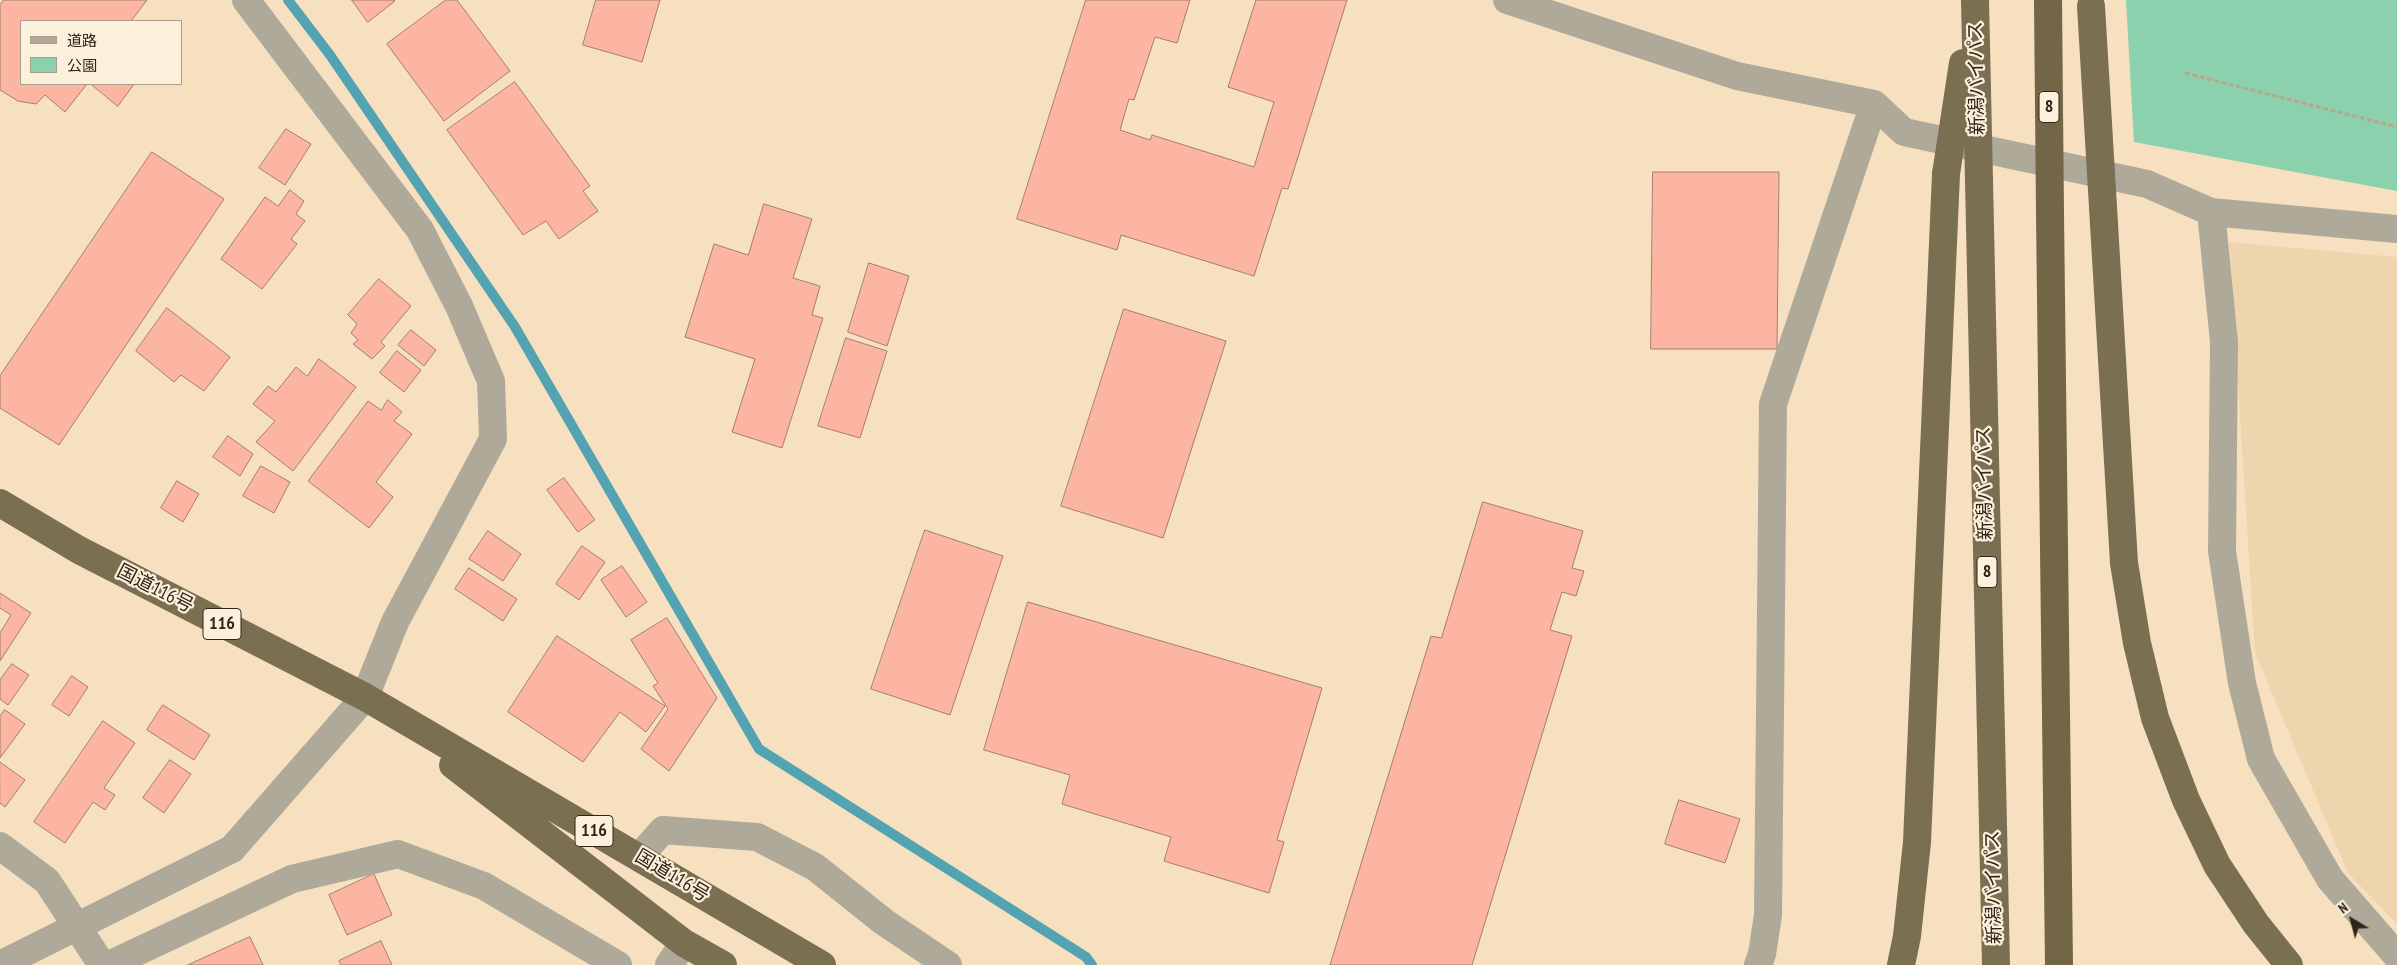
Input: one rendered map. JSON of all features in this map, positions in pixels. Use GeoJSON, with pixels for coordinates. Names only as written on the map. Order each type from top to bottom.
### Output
{"type":"FeatureCollection","features":[{"type":"Feature","properties":{"kind":"highway"},"geometry":{"type":"LineString","coordinates":[[1902,965],[1917,842],[1946,174],[1974,0]]}},
{"type":"Feature","properties":{"kind":"highway","name":"新潟バイパス"},"geometry":{"type":"LineString","coordinates":[[1974,0],[1996,965]]}},
{"type":"Feature","properties":{"kind":"highway","name":"8"},"geometry":{"type":"LineString","coordinates":[[2048,0],[2059,965]]}},
{"type":"Feature","properties":{"kind":"highway"},"geometry":{"type":"LineString","coordinates":[[2090,0],[2124,562],[2137,643],[2155,718],[2186,800],[2217,865],[2256,924],[2289,965]]}},
{"type":"Feature","properties":{"kind":"highway","name":"国道116号"},"geometry":{"type":"LineString","coordinates":[[0,503],[79,550],[365,697],[822,965]]}},
{"type":"Feature","properties":{"kind":"highway","name":"国道116号"},"geometry":{"type":"LineString","coordinates":[[365,697],[684,943],[723,965]]}},
{"type":"Feature","properties":{"kind":"street"},"geometry":{"type":"LineString","coordinates":[[0,965],[232,849],[365,697],[395,622],[493,439],[491,381],[459,306],[420,230],[246,0]]}},
{"type":"Feature","properties":{"kind":"street"},"geometry":{"type":"LineString","coordinates":[[1507,0],[1737,76],[1874,104],[1904,132],[2147,184],[2211,212],[2397,229]]}},
{"type":"Feature","properties":{"kind":"street"},"geometry":{"type":"LineString","coordinates":[[1758,965],[1762,954],[1768,915],[1773,404],[1874,104]]}},
{"type":"Feature","properties":{"kind":"street"},"geometry":{"type":"LineString","coordinates":[[2211,212],[2224,342],[2222,551],[2242,683],[2261,759],[2330,879],[2397,956]]}},
{"type":"Feature","properties":{"kind":"street"},"geometry":{"type":"LineString","coordinates":[[639,857],[664,830],[757,837],[815,867],[884,922],[948,965]]}},
{"type":"Feature","properties":{"kind":"street"},"geometry":{"type":"LineString","coordinates":[[0,846],[47,881],[102,965]]}},
{"type":"Feature","properties":{"kind":"street"},"geometry":{"type":"LineString","coordinates":[[109,965],[292,879],[398,854],[484,886],[618,965]]}},
{"type":"Feature","properties":{"kind":"street"},"geometry":{"type":"LineString","coordinates":[[669,965],[684,943]]}},
{"type":"Feature","properties":{"kind":"path"},"geometry":{"type":"LineString","coordinates":[[2186,73],[2397,127]]}},
{"type":"Feature","properties":{"kind":"shaded area"},"geometry":{"type":"Polygon","coordinates":[[[2229,242],[2397,257],[2397,924],[2348,873],[2255,653],[2229,242]]]}},
{"type":"Feature","properties":{"kind":"green space"},"geometry":{"type":"Polygon","coordinates":[[[2126,0],[2397,0],[2397,191],[2134,142],[2126,0]]]}},
{"type":"Feature","properties":{"kind":"building"},"geometry":{"type":"Polygon","coordinates":[[[4,0],[147,0],[132,20],[20,20],[20,85],[86,85],[65,112],[45,95],[36,104],[18,101],[0,90],[0,5],[4,0]]]}},
{"type":"Feature","properties":{"kind":"building"},"geometry":{"type":"Polygon","coordinates":[[[352,0],[394,0],[395,1],[368,22],[352,0]]]}},
{"type":"Feature","properties":{"kind":"building"},"geometry":{"type":"Polygon","coordinates":[[[446,0],[457,0],[510,71],[444,121],[387,44],[446,0]]]}},
{"type":"Feature","properties":{"kind":"building"},"geometry":{"type":"Polygon","coordinates":[[[596,0],[660,0],[642,62],[583,45],[596,0]]]}},
{"type":"Feature","properties":{"kind":"building"},"geometry":{"type":"Polygon","coordinates":[[[1086,0],[1190,0],[1177,43],[1155,37],[1134,100],[1129,99],[1120,130],[1150,140],[1152,135],[1254,167],[1274,102],[1228,87],[1256,0],[1347,0],[1288,189],[1282,188],[1254,276],[1121,235],[1117,250],[1017,219],[1086,0]]]}},
{"type":"Feature","properties":{"kind":"building"},"geometry":{"type":"Polygon","coordinates":[[[515,82],[590,186],[583,191],[598,211],[559,239],[546,221],[523,235],[447,130],[515,82]]]}},
{"type":"Feature","properties":{"kind":"building"},"geometry":{"type":"Polygon","coordinates":[[[92,85],[133,85],[118,106],[92,85]]]}},
{"type":"Feature","properties":{"kind":"building"},"geometry":{"type":"Polygon","coordinates":[[[286,129],[311,144],[285,185],[259,168],[286,129]]]}},
{"type":"Feature","properties":{"kind":"building"},"geometry":{"type":"Polygon","coordinates":[[[152,152],[224,199],[59,445],[0,408],[0,376],[152,152]]]}},
{"type":"Feature","properties":{"kind":"building"},"geometry":{"type":"Polygon","coordinates":[[[1653,172],[1779,172],[1777,349],[1651,349],[1653,172]]]}},
{"type":"Feature","properties":{"kind":"building"},"geometry":{"type":"Polygon","coordinates":[[[290,190],[304,201],[296,214],[305,221],[291,239],[297,244],[262,289],[221,259],[265,197],[278,206],[290,190]]]}},
{"type":"Feature","properties":{"kind":"building"},"geometry":{"type":"Polygon","coordinates":[[[764,204],[812,219],[793,278],[820,286],[812,315],[823,318],[782,448],[732,432],[755,359],[685,337],[714,244],[748,255],[764,204]]]}},
{"type":"Feature","properties":{"kind":"building"},"geometry":{"type":"Polygon","coordinates":[[[869,263],[909,276],[887,346],[848,332],[869,263]]]}},
{"type":"Feature","properties":{"kind":"building"},"geometry":{"type":"Polygon","coordinates":[[[379,279],[411,306],[381,342],[385,346],[372,359],[353,344],[358,340],[351,333],[357,324],[348,315],[379,279]]]}},
{"type":"Feature","properties":{"kind":"building"},"geometry":{"type":"Polygon","coordinates":[[[167,308],[230,357],[204,391],[181,375],[174,382],[136,351],[167,308]]]}},
{"type":"Feature","properties":{"kind":"building"},"geometry":{"type":"Polygon","coordinates":[[[1124,309],[1226,341],[1163,538],[1061,506],[1124,309]]]}},
{"type":"Feature","properties":{"kind":"building"},"geometry":{"type":"Polygon","coordinates":[[[411,330],[436,350],[424,366],[398,345],[411,330]]]}},
{"type":"Feature","properties":{"kind":"building"},"geometry":{"type":"Polygon","coordinates":[[[846,338],[887,351],[860,438],[818,426],[846,338]]]}},
{"type":"Feature","properties":{"kind":"building"},"geometry":{"type":"Polygon","coordinates":[[[397,351],[421,370],[404,392],[380,373],[397,351]]]}},
{"type":"Feature","properties":{"kind":"building"},"geometry":{"type":"Polygon","coordinates":[[[319,359],[356,387],[293,471],[256,442],[275,421],[253,404],[268,386],[276,392],[296,367],[307,376],[319,359]]]}},
{"type":"Feature","properties":{"kind":"building"},"geometry":{"type":"Polygon","coordinates":[[[388,400],[402,412],[394,421],[412,434],[376,482],[393,497],[369,528],[308,481],[368,401],[381,410],[388,400]]]}},
{"type":"Feature","properties":{"kind":"building"},"geometry":{"type":"Polygon","coordinates":[[[228,436],[253,454],[240,476],[213,457],[228,436]]]}},
{"type":"Feature","properties":{"kind":"building"},"geometry":{"type":"Polygon","coordinates":[[[261,466],[290,482],[274,513],[243,496],[261,466]]]}},
{"type":"Feature","properties":{"kind":"building"},"geometry":{"type":"Polygon","coordinates":[[[564,478],[595,520],[578,532],[547,490],[564,478]]]}},
{"type":"Feature","properties":{"kind":"building"},"geometry":{"type":"Polygon","coordinates":[[[177,481],[199,494],[183,522],[161,508],[177,481]]]}},
{"type":"Feature","properties":{"kind":"building"},"geometry":{"type":"Polygon","coordinates":[[[1483,502],[1583,531],[1572,568],[1584,571],[1576,596],[1562,592],[1550,630],[1572,636],[1472,965],[1330,965],[1431,636],[1441,638],[1483,502]]]}},
{"type":"Feature","properties":{"kind":"building"},"geometry":{"type":"Polygon","coordinates":[[[925,530],[1003,556],[950,715],[871,689],[925,530]]]}},
{"type":"Feature","properties":{"kind":"building"},"geometry":{"type":"Polygon","coordinates":[[[488,531],[521,554],[503,581],[469,559],[488,531]]]}},
{"type":"Feature","properties":{"kind":"building"},"geometry":{"type":"Polygon","coordinates":[[[582,546],[605,562],[579,600],[556,584],[582,546]]]}},
{"type":"Feature","properties":{"kind":"building"},"geometry":{"type":"Polygon","coordinates":[[[622,566],[647,602],[626,617],[601,580],[622,566]]]}},
{"type":"Feature","properties":{"kind":"building"},"geometry":{"type":"Polygon","coordinates":[[[469,568],[517,599],[503,621],[455,589],[469,568]]]}},
{"type":"Feature","properties":{"kind":"building"},"geometry":{"type":"Polygon","coordinates":[[[0,593],[31,613],[0,661],[0,633],[11,615],[0,608],[0,593]]]}},
{"type":"Feature","properties":{"kind":"building"},"geometry":{"type":"Polygon","coordinates":[[[1028,602],[1322,688],[1277,840],[1284,842],[1269,893],[1164,861],[1171,837],[1062,804],[1070,775],[984,750],[1028,602]]]}},
{"type":"Feature","properties":{"kind":"building"},"geometry":{"type":"Polygon","coordinates":[[[667,618],[717,698],[669,771],[641,749],[668,709],[653,686],[658,683],[631,640],[667,618]]]}},
{"type":"Feature","properties":{"kind":"building"},"geometry":{"type":"Polygon","coordinates":[[[557,636],[665,706],[646,732],[620,712],[583,762],[508,712],[557,636]]]}},
{"type":"Feature","properties":{"kind":"building"},"geometry":{"type":"Polygon","coordinates":[[[12,664],[29,675],[8,705],[0,699],[0,680],[12,664]]]}},
{"type":"Feature","properties":{"kind":"building"},"geometry":{"type":"Polygon","coordinates":[[[72,676],[88,687],[69,716],[52,705],[72,676]]]}},
{"type":"Feature","properties":{"kind":"building"},"geometry":{"type":"Polygon","coordinates":[[[163,705],[210,735],[194,760],[147,730],[163,705]]]}},
{"type":"Feature","properties":{"kind":"building"},"geometry":{"type":"Polygon","coordinates":[[[5,710],[25,724],[0,758],[0,716],[5,710]]]}},
{"type":"Feature","properties":{"kind":"building"},"geometry":{"type":"Polygon","coordinates":[[[103,721],[135,743],[104,788],[115,795],[105,810],[93,802],[65,843],[34,822],[103,721]]]}},
{"type":"Feature","properties":{"kind":"building"},"geometry":{"type":"Polygon","coordinates":[[[170,760],[191,774],[164,813],[143,798],[170,760]]]}},
{"type":"Feature","properties":{"kind":"building"},"geometry":{"type":"Polygon","coordinates":[[[0,762],[25,780],[5,807],[0,803],[0,762]]]}},
{"type":"Feature","properties":{"kind":"building"},"geometry":{"type":"Polygon","coordinates":[[[1679,800],[1740,819],[1725,863],[1665,844],[1679,800]]]}},
{"type":"Feature","properties":{"kind":"building"},"geometry":{"type":"Polygon","coordinates":[[[374,874],[392,915],[347,935],[329,895],[374,874]]]}},
{"type":"Feature","properties":{"kind":"building"},"geometry":{"type":"Polygon","coordinates":[[[250,937],[263,965],[188,965],[250,937]]]}},
{"type":"Feature","properties":{"kind":"building"},"geometry":{"type":"Polygon","coordinates":[[[381,941],[392,965],[341,965],[339,961],[381,941]]]}},
{"type":"Feature","properties":{"kind":"waterway"},"geometry":{"type":"LineString","coordinates":[[288,0],[330,55],[515,327],[759,749],[1086,957],[1092,965]]}}]}
